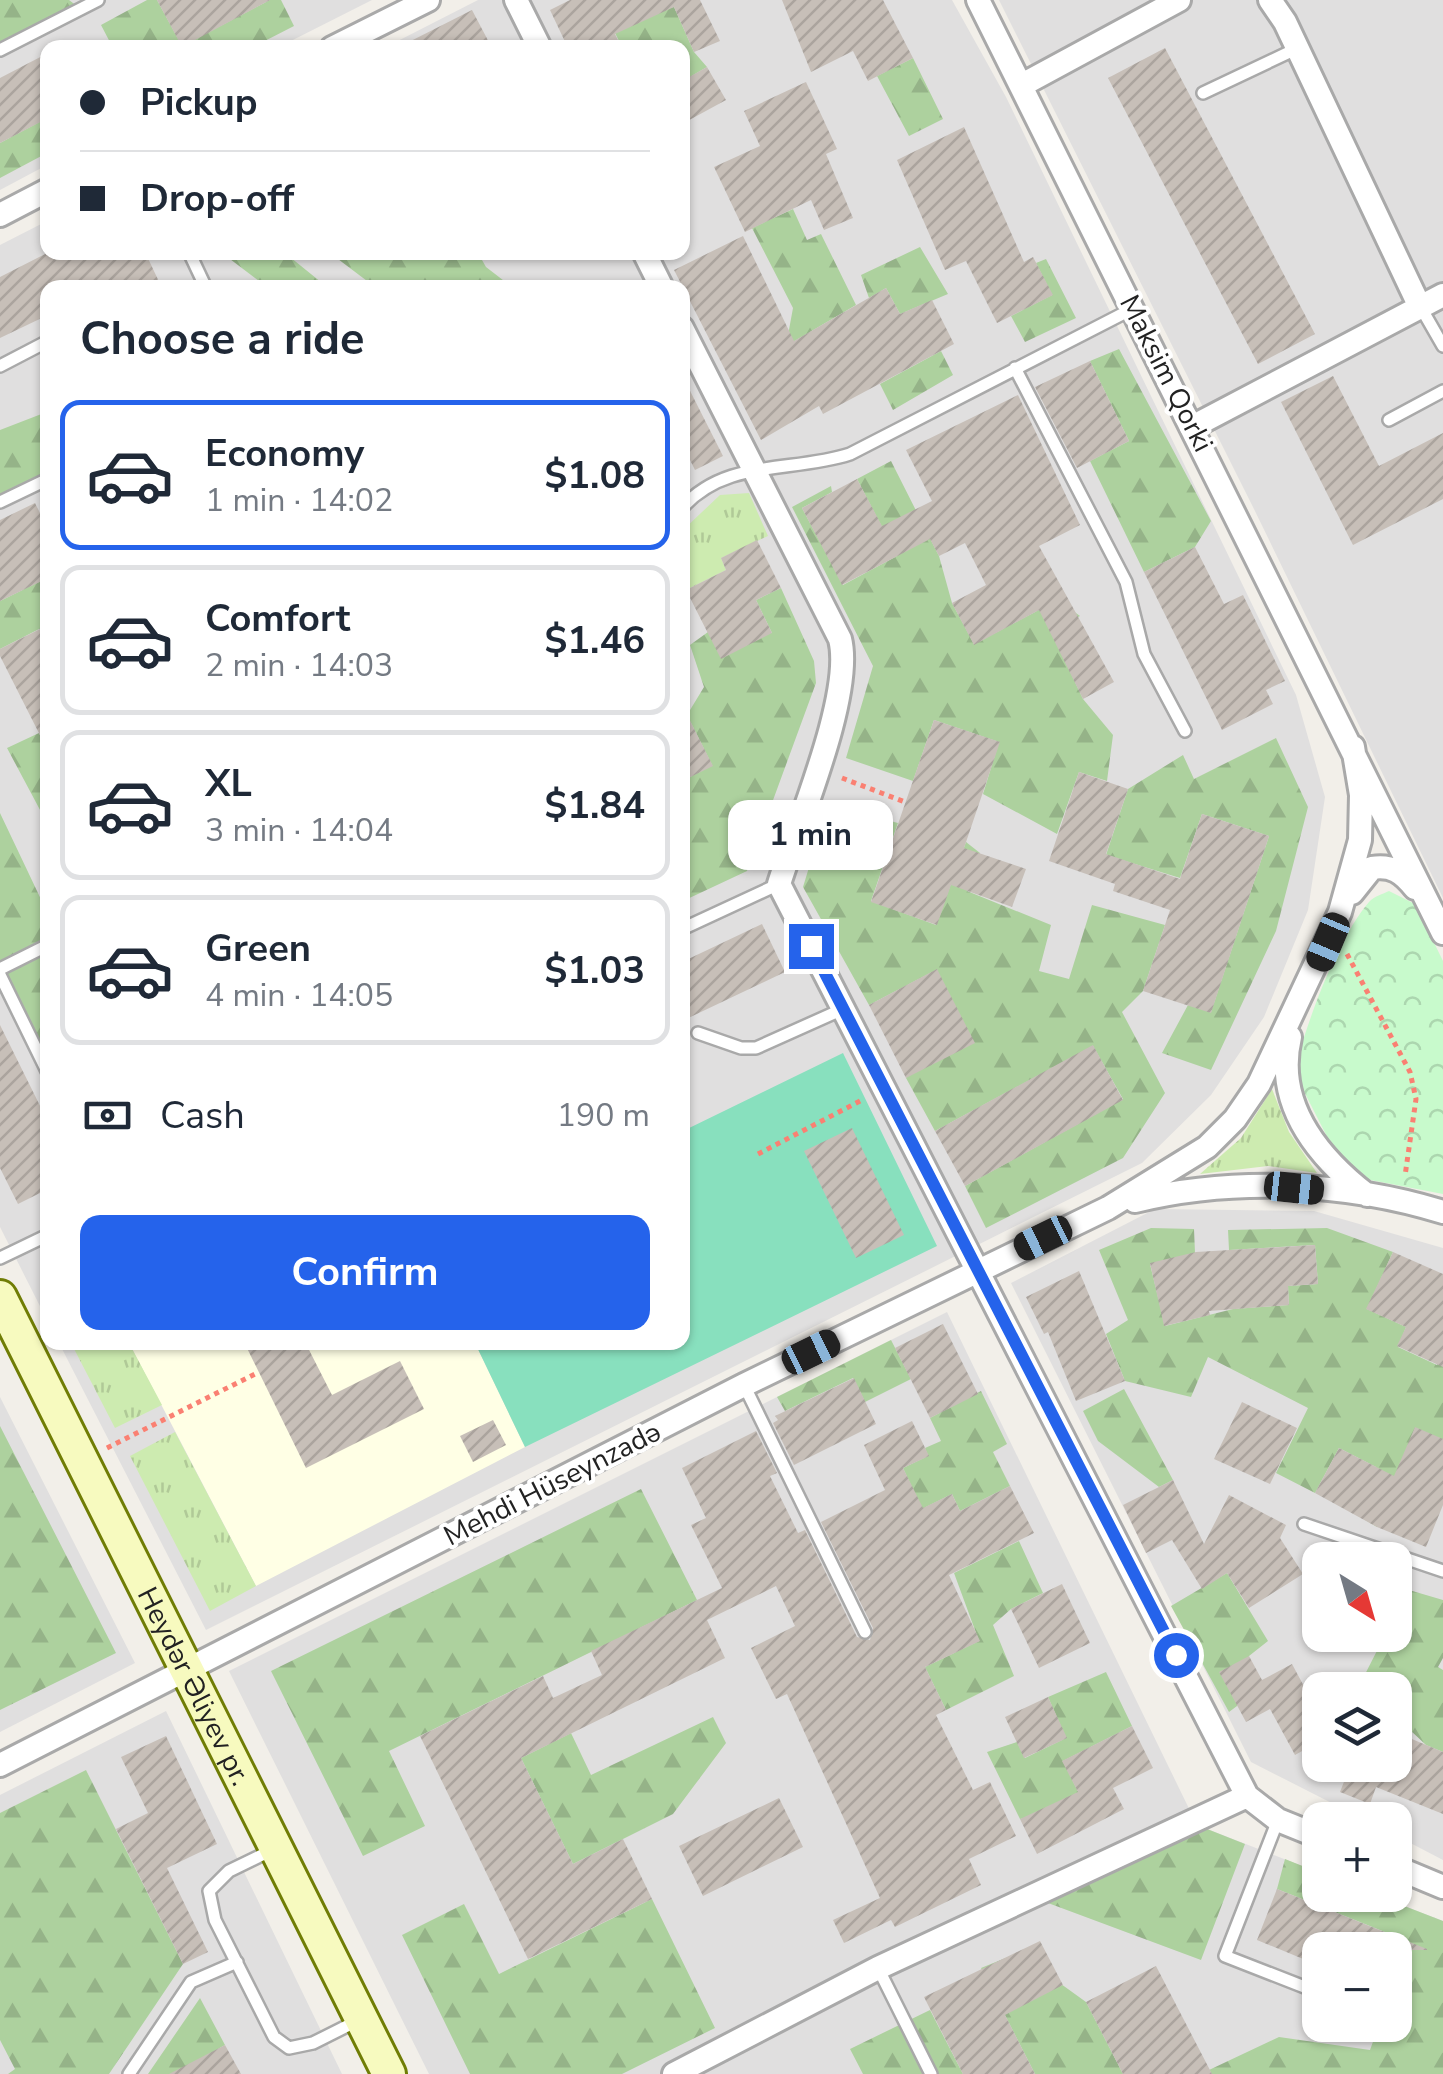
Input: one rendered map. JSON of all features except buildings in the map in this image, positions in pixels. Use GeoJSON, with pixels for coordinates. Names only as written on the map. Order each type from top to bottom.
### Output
{"type":"FeatureCollection","features":[{"type":"Feature","properties":{"kind":"main road","name":"Heydər Əliyev pr."},"geometry":{"type":"LineString","coordinates":[[0,1297],[389,2074]]}},
{"type":"Feature","properties":{"kind":"street"},"geometry":{"type":"LineString","coordinates":[[348,40],[428,0]]}},
{"type":"Feature","properties":{"kind":"street"},"geometry":{"type":"LineString","coordinates":[[516,0],[536,40]]}},
{"type":"Feature","properties":{"kind":"street","name":"Maksim Qorki"},"geometry":{"type":"LineString","coordinates":[[978,0],[1194,426],[1443,933]]}},
{"type":"Feature","properties":{"kind":"street"},"geometry":{"type":"LineString","coordinates":[[1022,85],[1178,0]]}},
{"type":"Feature","properties":{"kind":"street"},"geometry":{"type":"LineString","coordinates":[[1270,0],[1298,48],[1420,306]]}},
{"type":"Feature","properties":{"kind":"street"},"geometry":{"type":"LineString","coordinates":[[0,215],[40,194]]}},
{"type":"Feature","properties":{"kind":"street"},"geometry":{"type":"LineString","coordinates":[[1194,426],[1443,296]]}},
{"type":"Feature","properties":{"kind":"street"},"geometry":{"type":"LineString","coordinates":[[690,344],[840,639],[845,658],[840,693],[778,884],[1247,1796],[1278,1820],[1302,1830]]}},
{"type":"Feature","properties":{"kind":"street"},"geometry":{"type":"LineString","coordinates":[[1340,912],[1360,829],[1353,747]]}},
{"type":"Feature","properties":{"kind":"street"},"geometry":{"type":"LineString","coordinates":[[1108,1208],[1177,1168],[1235,1119],[1259,1084],[1302,1001],[1340,912],[1361,878],[1372,868],[1394,868],[1430,906]]}},
{"type":"Feature","properties":{"kind":"street"},"geometry":{"type":"LineString","coordinates":[[1302,1001],[1289,1042],[1286,1081],[1317,1149],[1329,1166],[1368,1195]]}},
{"type":"Feature","properties":{"kind":"street"},"geometry":{"type":"LineString","coordinates":[[1108,1208],[1163,1194],[1249,1186],[1368,1195],[1443,1212]]}},
{"type":"Feature","properties":{"kind":"street","name":"Mehdi Hüseynzadə"},"geometry":{"type":"LineString","coordinates":[[0,1765],[744,1386],[1108,1208]]}},
{"type":"Feature","properties":{"kind":"street"},"geometry":{"type":"LineString","coordinates":[[674,2074],[878,1968],[1247,1796]]}},
{"type":"Feature","properties":{"kind":"street"},"geometry":{"type":"LineString","coordinates":[[1412,1874],[1443,1887]]}},
{"type":"Feature","properties":{"kind":"lane"},"geometry":{"type":"LineString","coordinates":[[0,50],[98,0]]}},
{"type":"Feature","properties":{"kind":"lane"},"geometry":{"type":"LineString","coordinates":[[1202,93],[1298,48]]}},
{"type":"Feature","properties":{"kind":"lane"},"geometry":{"type":"LineString","coordinates":[[1420,306],[1443,346]]}},
{"type":"Feature","properties":{"kind":"lane"},"geometry":{"type":"LineString","coordinates":[[690,501],[710,483],[754,470],[801,466],[850,454],[1134,308]]}},
{"type":"Feature","properties":{"kind":"lane"},"geometry":{"type":"LineString","coordinates":[[0,366],[40,346]]}},
{"type":"Feature","properties":{"kind":"lane"},"geometry":{"type":"LineString","coordinates":[[1015,368],[1126,582],[1144,654],[1185,731]]}},
{"type":"Feature","properties":{"kind":"lane"},"geometry":{"type":"LineString","coordinates":[[1390,420],[1443,391]]}},
{"type":"Feature","properties":{"kind":"lane"},"geometry":{"type":"LineString","coordinates":[[0,502],[40,483]]}},
{"type":"Feature","properties":{"kind":"lane"},"geometry":{"type":"LineString","coordinates":[[690,926],[778,884]]}},
{"type":"Feature","properties":{"kind":"lane"},"geometry":{"type":"LineString","coordinates":[[40,950],[0,972],[40,1056]]}},
{"type":"Feature","properties":{"kind":"lane"},"geometry":{"type":"LineString","coordinates":[[698,1033],[741,1048],[756,1048],[843,1008]]}},
{"type":"Feature","properties":{"kind":"lane"},"geometry":{"type":"LineString","coordinates":[[0,1258],[40,1239]]}},
{"type":"Feature","properties":{"kind":"lane"},"geometry":{"type":"LineString","coordinates":[[744,1386],[866,1632]]}},
{"type":"Feature","properties":{"kind":"lane"},"geometry":{"type":"LineString","coordinates":[[1304,1524],[1443,1572]]}},
{"type":"Feature","properties":{"kind":"lane"},"geometry":{"type":"LineString","coordinates":[[1278,1820],[1225,1956],[1302,1986]]}},
{"type":"Feature","properties":{"kind":"lane"},"geometry":{"type":"LineString","coordinates":[[276,1848],[229,1871],[209,1892],[215,1920],[236,1962],[274,2036],[289,2048],[312,2043],[362,2019]]}},
{"type":"Feature","properties":{"kind":"lane"},"geometry":{"type":"LineString","coordinates":[[128,2074],[191,1982],[236,1962]]}},
{"type":"Feature","properties":{"kind":"lane"},"geometry":{"type":"LineString","coordinates":[[878,1968],[931,2074]]}},
{"type":"Feature","properties":{"kind":"path"},"geometry":{"type":"LineString","coordinates":[[816,768],[905,802]]}},
{"type":"Feature","properties":{"kind":"path"},"geometry":{"type":"LineString","coordinates":[[1343,947],[1410,1072],[1416,1099],[1404,1187]]}},
{"type":"Feature","properties":{"kind":"path"},"geometry":{"type":"LineString","coordinates":[[758,1154],[884,1088]]}},
{"type":"Feature","properties":{"kind":"path"},"geometry":{"type":"LineString","coordinates":[[82,1460],[259,1372]]}},
{"type":"Feature","properties":{"kind":"shaded area"},"geometry":{"type":"Polygon","coordinates":[[[0,0],[372,0],[293,40],[40,40],[40,169],[0,190],[0,0]]]}},
{"type":"Feature","properties":{"kind":"shaded area"},"geometry":{"type":"Polygon","coordinates":[[[478,0],[952,0],[1006,97],[1296,695],[1325,797],[1308,910],[1264,1017],[1211,1095],[1142,1163],[206,1630],[63,1350],[690,1350],[690,280],[40,280],[40,1306],[0,1227],[0,245],[40,225],[40,260],[690,260],[690,40],[400,40],[478,0]]]}},
{"type":"Feature","properties":{"kind":"shaded area"},"geometry":{"type":"Polygon","coordinates":[[[999,0],[1443,0],[1443,898],[1253,507],[999,0]]]}},
{"type":"Feature","properties":{"kind":"shaded area"},"geometry":{"type":"Polygon","coordinates":[[[1155,1209],[1314,1211],[1443,1248],[1443,1860],[1412,1844],[1412,1802],[1330,1802],[1251,1762],[1011,1283],[1155,1209]]]}},
{"type":"Feature","properties":{"kind":"shaded area"},"geometry":{"type":"Polygon","coordinates":[[[947,1312],[1197,1825],[1302,1866],[1302,1912],[1412,1912],[1412,1909],[1443,1921],[1443,2074],[429,2074],[229,1671],[947,1312]]]}},
{"type":"Feature","properties":{"kind":"shaded area"},"geometry":{"type":"Polygon","coordinates":[[[133,1350],[478,1350],[525,1447],[256,1586],[133,1350]]]}},
{"type":"Feature","properties":{"kind":"shaded area"},"geometry":{"type":"Polygon","coordinates":[[[0,1397],[135,1663],[0,1732],[0,1397]]]}},
{"type":"Feature","properties":{"kind":"shaded area"},"geometry":{"type":"Polygon","coordinates":[[[166,1711],[342,2074],[0,2074],[0,1795],[166,1711]]]}},
{"type":"Feature","properties":{"kind":"green space"},"geometry":{"type":"Polygon","coordinates":[[[0,0],[69,0],[81,9],[0,50],[0,0]]]}},
{"type":"Feature","properties":{"kind":"green space"},"geometry":{"type":"Polygon","coordinates":[[[147,0],[157,0],[179,40],[109,40],[101,25],[147,0]]]}},
{"type":"Feature","properties":{"kind":"green space"},"geometry":{"type":"Polygon","coordinates":[[[270,0],[281,0],[294,26],[267,40],[193,40],[270,0]]]}},
{"type":"Feature","properties":{"kind":"green space"},"geometry":{"type":"Polygon","coordinates":[[[674,7],[689,40],[618,40],[608,19],[674,7]]]}},
{"type":"Feature","properties":{"kind":"green space"},"geometry":{"type":"Polygon","coordinates":[[[690,43],[694,52],[707,67],[690,77],[690,43]]]}},
{"type":"Feature","properties":{"kind":"green space"},"geometry":{"type":"Polygon","coordinates":[[[913,58],[943,119],[909,136],[877,76],[913,58]]]}},
{"type":"Feature","properties":{"kind":"green space"},"geometry":{"type":"Polygon","coordinates":[[[40,122],[40,157],[0,178],[0,143],[40,122]]]}},
{"type":"Feature","properties":{"kind":"green space"},"geometry":{"type":"Polygon","coordinates":[[[793,209],[807,240],[821,234],[856,305],[786,346],[793,308],[752,228],[793,209]]]}},
{"type":"Feature","properties":{"kind":"green space"},"geometry":{"type":"Polygon","coordinates":[[[920,247],[948,294],[900,314],[886,288],[869,298],[861,275],[920,247]]]}},
{"type":"Feature","properties":{"kind":"green space"},"geometry":{"type":"Polygon","coordinates":[[[1046,259],[1076,318],[1025,342],[1011,316],[1052,295],[1036,263],[1046,259]]]}},
{"type":"Feature","properties":{"kind":"green space"},"geometry":{"type":"Polygon","coordinates":[[[231,260],[294,260],[318,280],[258,280],[231,260]]]}},
{"type":"Feature","properties":{"kind":"green space"},"geometry":{"type":"Polygon","coordinates":[[[339,260],[482,260],[503,280],[366,280],[339,260]]]}},
{"type":"Feature","properties":{"kind":"green space"},"geometry":{"type":"Polygon","coordinates":[[[1119,349],[1211,521],[1195,547],[1144,572],[1090,461],[1129,441],[1090,361],[1119,349]]]}},
{"type":"Feature","properties":{"kind":"green space"},"geometry":{"type":"Polygon","coordinates":[[[941,351],[953,375],[893,410],[880,384],[941,351]]]}},
{"type":"Feature","properties":{"kind":"green space"},"geometry":{"type":"Polygon","coordinates":[[[40,415],[40,482],[0,502],[0,430],[40,415]]]}},
{"type":"Feature","properties":{"kind":"green space"},"geometry":{"type":"Polygon","coordinates":[[[891,461],[939,556],[952,603],[974,644],[1058,600],[1080,616],[1051,631],[1083,699],[1113,735],[1107,781],[1079,772],[1057,834],[983,794],[999,742],[934,720],[913,781],[846,758],[873,666],[792,507],[831,486],[832,492],[802,508],[843,585],[897,556],[857,479],[891,461]]]}},
{"type":"Feature","properties":{"kind":"green space"},"geometry":{"type":"Polygon","coordinates":[[[749,493],[768,536],[721,558],[726,570],[690,588],[690,523],[720,495],[749,493]]]}},
{"type":"Feature","properties":{"kind":"green space"},"geometry":{"type":"Polygon","coordinates":[[[40,581],[40,629],[0,649],[0,601],[40,581]]]}},
{"type":"Feature","properties":{"kind":"green space"},"geometry":{"type":"Polygon","coordinates":[[[781,588],[814,661],[816,683],[747,871],[690,898],[690,777],[712,765],[690,721],[690,710],[704,687],[690,645],[708,632],[772,633],[756,600],[781,588]]]}},
{"type":"Feature","properties":{"kind":"green space"},"geometry":{"type":"Polygon","coordinates":[[[39,733],[40,810],[7,748],[39,733]]]}},
{"type":"Feature","properties":{"kind":"green space"},"geometry":{"type":"Polygon","coordinates":[[[1276,738],[1308,807],[1276,931],[1211,1070],[1162,1053],[1188,1005],[1211,1012],[1269,836],[1202,814],[1180,878],[1106,855],[1128,789],[1183,755],[1194,779],[1276,738]]]}},
{"type":"Feature","properties":{"kind":"green space"},"geometry":{"type":"Polygon","coordinates":[[[828,805],[898,823],[871,901],[936,925],[966,842],[980,853],[967,891],[1051,925],[1039,971],[1069,979],[1092,905],[1165,925],[1143,991],[1122,1012],[1165,1093],[1123,1158],[986,1228],[965,1186],[1123,1099],[1093,1046],[935,1131],[906,1078],[936,970],[869,1005],[803,887],[828,805]]]}},
{"type":"Feature","properties":{"kind":"green space"},"geometry":{"type":"Polygon","coordinates":[[[0,813],[40,897],[40,1058],[0,975],[0,813]]]}},
{"type":"Feature","properties":{"kind":"green space"},"geometry":{"type":"Polygon","coordinates":[[[1389,891],[1415,904],[1443,961],[1443,1194],[1365,1179],[1339,1160],[1294,1072],[1306,1030],[1345,937],[1369,902],[1389,891]]]}},
{"type":"Feature","properties":{"kind":"green space"},"geometry":{"type":"Polygon","coordinates":[[[843,1053],[937,1246],[525,1447],[478,1350],[690,1350],[690,1128],[843,1053]]]}},
{"type":"Feature","properties":{"kind":"green space"},"geometry":{"type":"Polygon","coordinates":[[[1272,1089],[1289,1132],[1317,1173],[1268,1166],[1200,1174],[1241,1138],[1272,1089]]]}},
{"type":"Feature","properties":{"kind":"green space"},"geometry":{"type":"Polygon","coordinates":[[[1151,1228],[1194,1229],[1195,1253],[1150,1264],[1165,1326],[1233,1309],[1289,1305],[1288,1286],[1318,1284],[1315,1245],[1229,1250],[1228,1230],[1327,1228],[1393,1252],[1367,1309],[1406,1327],[1398,1347],[1437,1365],[1443,1353],[1443,1439],[1399,1474],[1377,1527],[1352,1512],[1376,1467],[1339,1448],[1315,1493],[1276,1473],[1308,1408],[1208,1357],[1191,1397],[1125,1381],[1106,1334],[1128,1320],[1099,1250],[1151,1228]]]}},
{"type":"Feature","properties":{"kind":"green space"},"geometry":{"type":"Polygon","coordinates":[[[891,1340],[911,1379],[865,1402],[853,1378],[785,1411],[777,1397],[891,1340]]]}},
{"type":"Feature","properties":{"kind":"green space"},"geometry":{"type":"Polygon","coordinates":[[[75,1350],[133,1350],[162,1405],[115,1428],[75,1350]]]}},
{"type":"Feature","properties":{"kind":"green space"},"geometry":{"type":"Polygon","coordinates":[[[1124,1389],[1173,1480],[1159,1487],[1098,1441],[1083,1411],[1124,1389]]]}},
{"type":"Feature","properties":{"kind":"green space"},"geometry":{"type":"Polygon","coordinates":[[[981,1391],[1007,1444],[993,1452],[1010,1486],[960,1511],[952,1494],[922,1509],[903,1468],[928,1456],[925,1448],[941,1441],[930,1418],[981,1391]]]}},
{"type":"Feature","properties":{"kind":"green space"},"geometry":{"type":"Polygon","coordinates":[[[0,1426],[116,1653],[0,1710],[0,1426]]]}},
{"type":"Feature","properties":{"kind":"green space"},"geometry":{"type":"Polygon","coordinates":[[[175,1432],[256,1586],[210,1611],[130,1456],[175,1432]]]}},
{"type":"Feature","properties":{"kind":"green space"},"geometry":{"type":"Polygon","coordinates":[[[641,1489],[697,1600],[389,1751],[425,1826],[363,1856],[271,1671],[641,1489]]]}},
{"type":"Feature","properties":{"kind":"green space"},"geometry":{"type":"Polygon","coordinates":[[[1019,1541],[1043,1593],[1011,1609],[993,1625],[1014,1676],[946,1710],[925,1667],[979,1641],[954,1573],[1019,1541]]]}},
{"type":"Feature","properties":{"kind":"green space"},"geometry":{"type":"Polygon","coordinates":[[[1227,1573],[1268,1641],[1249,1656],[1237,1706],[1229,1712],[1171,1606],[1227,1573]]]}},
{"type":"Feature","properties":{"kind":"green space"},"geometry":{"type":"Polygon","coordinates":[[[1412,1591],[1443,1600],[1443,1658],[1438,1667],[1443,1670],[1443,1752],[1426,1745],[1412,1732],[1412,1672],[1366,1672],[1376,1652],[1412,1652],[1412,1591]]]}},
{"type":"Feature","properties":{"kind":"green space"},"geometry":{"type":"Polygon","coordinates":[[[1106,1672],[1132,1726],[1063,1761],[1085,1806],[1020,1819],[987,1752],[1017,1742],[1025,1758],[1066,1738],[1048,1697],[1106,1672]]]}},
{"type":"Feature","properties":{"kind":"green space"},"geometry":{"type":"Polygon","coordinates":[[[713,1717],[726,1743],[673,1814],[573,1864],[521,1758],[571,1733],[591,1775],[713,1717]]]}},
{"type":"Feature","properties":{"kind":"green space"},"geometry":{"type":"Polygon","coordinates":[[[86,1770],[183,1964],[109,2074],[8,2074],[15,2069],[0,2040],[0,1813],[86,1770]]]}},
{"type":"Feature","properties":{"kind":"green space"},"geometry":{"type":"Polygon","coordinates":[[[1197,1825],[1245,1844],[1201,1960],[1048,1903],[1197,1825]]]}},
{"type":"Feature","properties":{"kind":"green space"},"geometry":{"type":"Polygon","coordinates":[[[1285,1859],[1302,1866],[1302,1899],[1277,1889],[1285,1859]]]}},
{"type":"Feature","properties":{"kind":"green space"},"geometry":{"type":"Polygon","coordinates":[[[652,1899],[715,2028],[622,2074],[470,2074],[402,1935],[464,1904],[499,1974],[652,1899]]]}},
{"type":"Feature","properties":{"kind":"green space"},"geometry":{"type":"Polygon","coordinates":[[[1412,1909],[1443,1921],[1443,2074],[1212,2074],[1209,2070],[1279,2037],[1370,2050],[1373,2042],[1412,2042],[1412,1932],[1385,1932],[1335,1912],[1412,1912],[1412,1909]]]}},
{"type":"Feature","properties":{"kind":"green space"},"geometry":{"type":"Polygon","coordinates":[[[1018,1953],[1086,2002],[1123,2074],[1035,2074],[981,1968],[1018,1953]]]}},
{"type":"Feature","properties":{"kind":"green space"},"geometry":{"type":"Polygon","coordinates":[[[200,1998],[225,2045],[174,2074],[148,2074],[200,1998]]]}},
{"type":"Feature","properties":{"kind":"green space"},"geometry":{"type":"Polygon","coordinates":[[[930,2010],[963,2074],[863,2074],[850,2049],[930,2010]]]}},
{"type":"Feature","properties":{"kind":"route"},"geometry":{"type":"LineString","coordinates":[[811,946],[1176,1655]]}}]}
